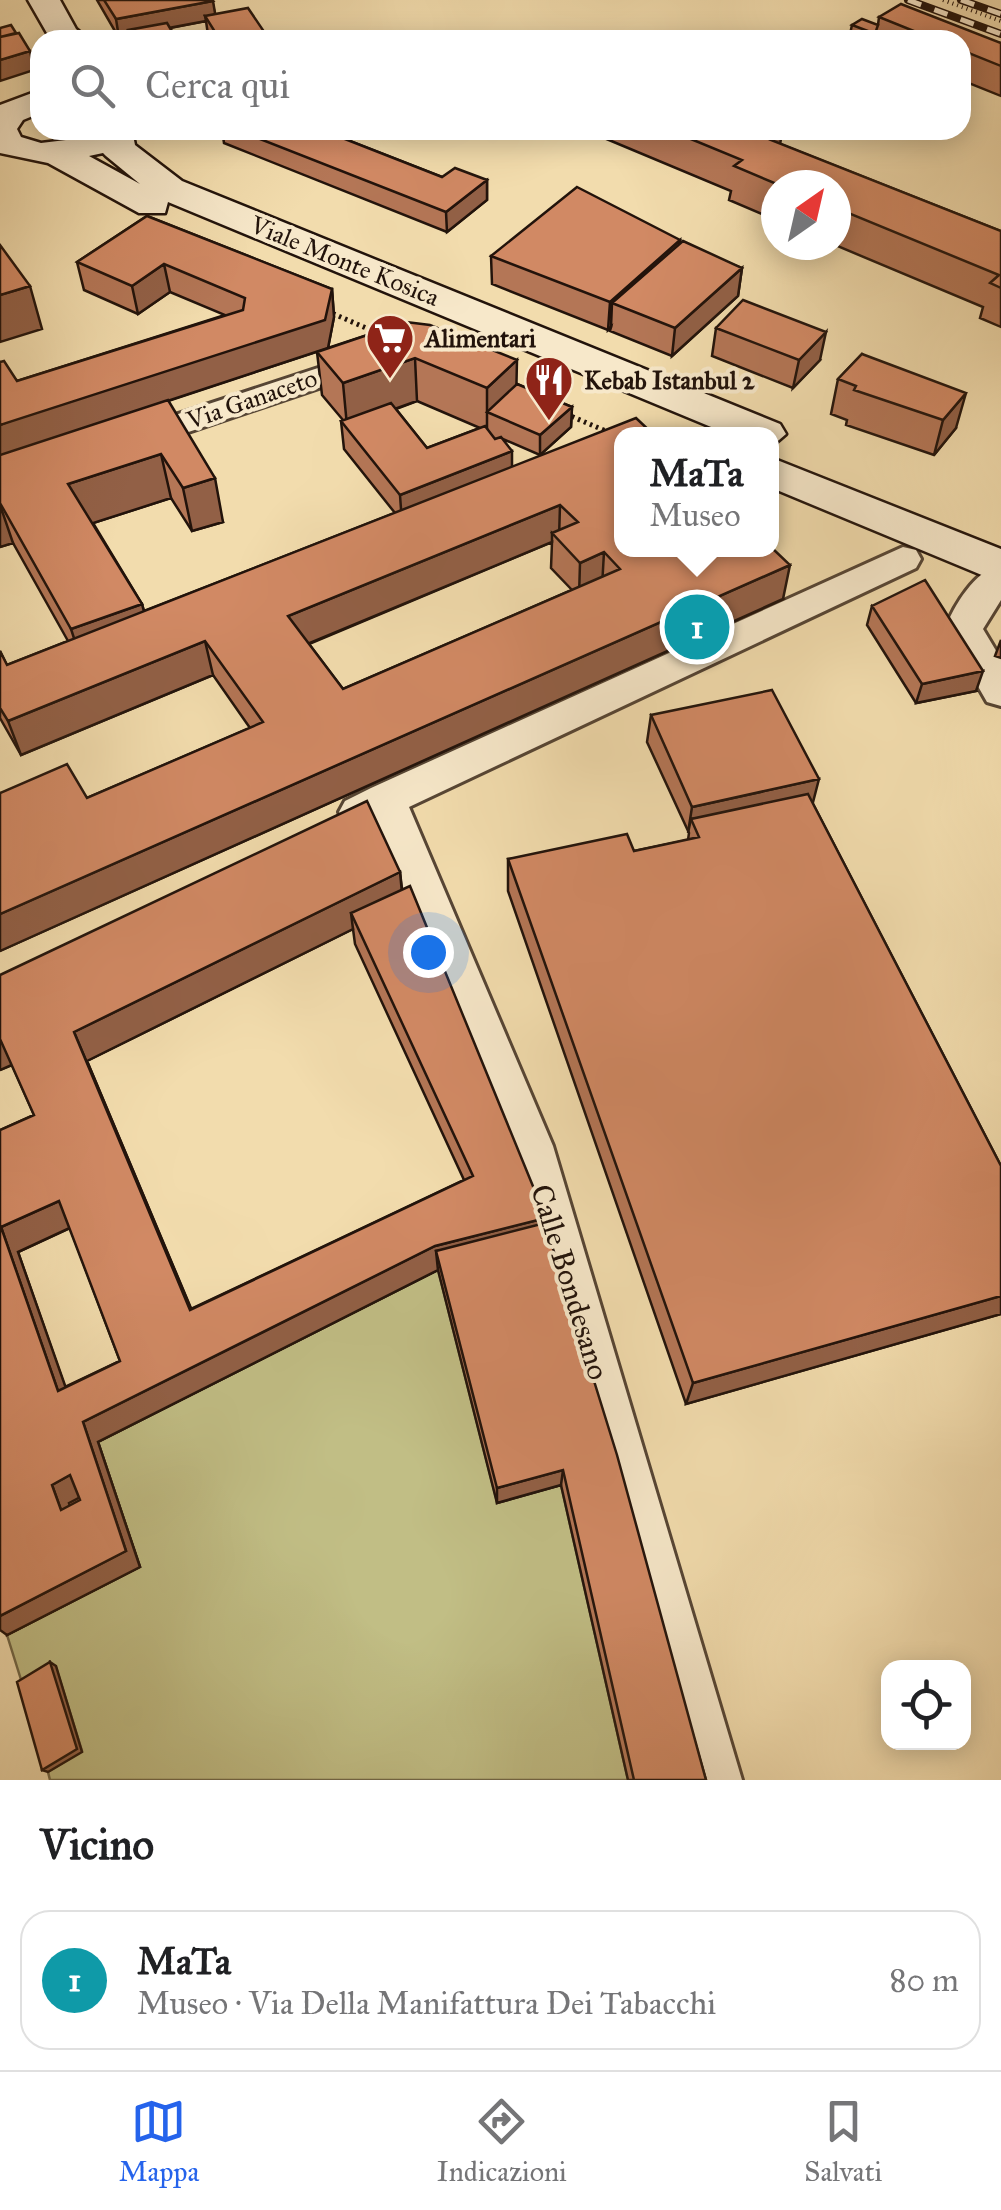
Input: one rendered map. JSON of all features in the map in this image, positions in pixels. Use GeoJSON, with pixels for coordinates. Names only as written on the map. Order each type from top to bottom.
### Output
{"type":"FeatureCollection","features":[{"type":"Feature","properties":{"kind":"street"},"geometry":{"type":"LineString","coordinates":[[44,0],[61,30]]}},
{"type":"Feature","properties":{"kind":"street","name":"Viale Monte Kosica"},"geometry":{"type":"LineString","coordinates":[[30,108],[2,131],[21,151],[58,154],[100,140]]}},
{"type":"Feature","properties":{"kind":"street","name":"Viale Monte Kosica"},"geometry":{"type":"LineString","coordinates":[[116,140],[118,149],[169,189],[747,427]]}},
{"type":"Feature","properties":{"kind":"street","name":"Viale Monte Kosica"},"geometry":{"type":"LineString","coordinates":[[58,154],[144,202],[668,427]]}},
{"type":"Feature","properties":{"kind":"street","name":"Via Ganaceto"},"geometry":{"type":"LineString","coordinates":[[93,453],[410,346]]}},
{"type":"Feature","properties":{"kind":"street","name":"Viale Monte Kosica"},"geometry":{"type":"LineString","coordinates":[[779,440],[1001,532]]}},
{"type":"Feature","properties":{"kind":"street"},"geometry":{"type":"LineString","coordinates":[[779,475],[1001,568]]}},
{"type":"Feature","properties":{"kind":"street"},"geometry":{"type":"LineString","coordinates":[[333,824],[903,559]]}},
{"type":"Feature","properties":{"kind":"street"},"geometry":{"type":"LineString","coordinates":[[1001,576],[969,614],[964,630],[1001,692]]}},
{"type":"Feature","properties":{"kind":"street","name":"Calle Bondesano"},"geometry":{"type":"LineString","coordinates":[[386,799],[529,1146],[712,1780]]}},
{"type":"Feature","properties":{"kind":"path"},"geometry":{"type":"LineString","coordinates":[[943,0],[1001,21]]}},
{"type":"Feature","properties":{"kind":"path"},"geometry":{"type":"LineString","coordinates":[[327,311],[410,346]]}},
{"type":"Feature","properties":{"kind":"path"},"geometry":{"type":"LineString","coordinates":[[551,407],[614,435]]}},
{"type":"Feature","properties":{"kind":"shaded area"},"geometry":{"type":"Polygon","coordinates":[[[438,1270],[497,1502],[561,1485],[628,1780],[50,1780],[48,1772],[82,1751],[56,1667],[23,1686],[7,1635],[140,1567],[98,1442],[438,1270]]]}},
{"type":"Feature","properties":{"kind":"building"},"geometry":{"type":"Polygon","coordinates":[[[104,0],[212,0],[213,1],[116,19],[104,0]]]}},
{"type":"Feature","properties":{"kind":"building"},"geometry":{"type":"Polygon","coordinates":[[[901,4],[968,30],[911,30],[879,17],[901,4]]]}},
{"type":"Feature","properties":{"kind":"building"},"geometry":{"type":"Polygon","coordinates":[[[248,8],[263,30],[214,30],[205,16],[248,8]]]}},
{"type":"Feature","properties":{"kind":"building"},"geometry":{"type":"Polygon","coordinates":[[[862,19],[878,25],[876,30],[865,30],[852,25],[862,19]]]}},
{"type":"Feature","properties":{"kind":"building"},"geometry":{"type":"Polygon","coordinates":[[[167,23],[171,30],[128,30],[167,23]]]}},
{"type":"Feature","properties":{"kind":"building"},"geometry":{"type":"Polygon","coordinates":[[[11,25],[16,33],[0,37],[0,28],[11,25]]]}},
{"type":"Feature","properties":{"kind":"building"},"geometry":{"type":"Polygon","coordinates":[[[971,31],[1001,43],[1001,66],[971,54],[971,31]]]}},
{"type":"Feature","properties":{"kind":"building"},"geometry":{"type":"Polygon","coordinates":[[[19,33],[30,51],[0,60],[0,37],[19,33]]]}},
{"type":"Feature","properties":{"kind":"building"},"geometry":{"type":"Polygon","coordinates":[[[262,140],[348,140],[442,177],[455,168],[487,180],[446,212],[262,140]]]}},
{"type":"Feature","properties":{"kind":"building"},"geometry":{"type":"Polygon","coordinates":[[[693,140],[771,140],[847,170],[761,170],[761,177],[734,166],[742,160],[693,140]]]}},
{"type":"Feature","properties":{"kind":"building"},"geometry":{"type":"Polygon","coordinates":[[[851,172],[1001,231],[1001,288],[990,283],[999,275],[851,214],[851,172]]]}},
{"type":"Feature","properties":{"kind":"building"},"geometry":{"type":"Polygon","coordinates":[[[577,187],[680,240],[610,302],[491,256],[577,187]]]}},
{"type":"Feature","properties":{"kind":"building"},"geometry":{"type":"Polygon","coordinates":[[[147,216],[332,289],[325,320],[0,425],[0,362],[4,361],[17,381],[243,310],[245,298],[164,264],[132,286],[77,262],[147,216]]]}},
{"type":"Feature","properties":{"kind":"building"},"geometry":{"type":"Polygon","coordinates":[[[683,241],[742,268],[675,328],[612,303],[683,241]]]}},
{"type":"Feature","properties":{"kind":"building"},"geometry":{"type":"Polygon","coordinates":[[[0,245],[30,286],[0,295],[0,245]]]}},
{"type":"Feature","properties":{"kind":"building"},"geometry":{"type":"Polygon","coordinates":[[[743,300],[826,332],[799,360],[716,328],[743,300]]]}},
{"type":"Feature","properties":{"kind":"building"},"geometry":{"type":"Polygon","coordinates":[[[406,322],[430,325],[517,360],[487,388],[415,358],[343,383],[317,352],[406,322]]]}},
{"type":"Feature","properties":{"kind":"building"},"geometry":{"type":"Polygon","coordinates":[[[862,354],[966,393],[943,420],[854,390],[856,386],[838,379],[862,354]]]}},
{"type":"Feature","properties":{"kind":"building"},"geometry":{"type":"Polygon","coordinates":[[[517,384],[572,407],[540,435],[487,412],[517,384]]]}},
{"type":"Feature","properties":{"kind":"building"},"geometry":{"type":"Polygon","coordinates":[[[168,400],[215,478],[183,488],[161,454],[68,484],[142,604],[71,629],[0,503],[0,455],[168,400]]]}},
{"type":"Feature","properties":{"kind":"building"},"geometry":{"type":"Polygon","coordinates":[[[391,403],[427,448],[485,426],[512,451],[400,495],[341,421],[391,403]]]}},
{"type":"Feature","properties":{"kind":"building"},"geometry":{"type":"Polygon","coordinates":[[[636,418],[646,427],[614,427],[614,557],[779,555],[790,565],[0,914],[0,793],[67,764],[87,798],[263,722],[205,641],[8,721],[0,708],[0,651],[7,665],[636,418]],[[560,505],[288,616],[343,689],[620,569],[604,552],[580,563],[552,533],[578,522],[560,505]]]}},
{"type":"Feature","properties":{"kind":"building"},"geometry":{"type":"Polygon","coordinates":[[[925,580],[983,671],[922,684],[872,606],[925,580]]]}},
{"type":"Feature","properties":{"kind":"building"},"geometry":{"type":"Polygon","coordinates":[[[772,690],[819,779],[692,807],[651,715],[772,690]]]}},
{"type":"Feature","properties":{"kind":"building"},"geometry":{"type":"Polygon","coordinates":[[[808,794],[1001,1166],[1001,1296],[693,1383],[508,859],[627,834],[634,851],[699,837],[691,819],[808,794]]]}},
{"type":"Feature","properties":{"kind":"building"},"geometry":{"type":"Polygon","coordinates":[[[367,801],[400,872],[74,1032],[190,1310],[473,1176],[351,913],[410,886],[546,1218],[435,1246],[83,1422],[126,1551],[0,1616],[0,1130],[34,1115],[0,1039],[0,975],[367,801]],[[59,1201],[1,1227],[58,1391],[120,1361],[59,1201]],[[70,1475],[52,1485],[61,1510],[80,1500],[70,1475]]]}},
{"type":"Feature","properties":{"kind":"building"},"geometry":{"type":"Polygon","coordinates":[[[545,1223],[617,1455],[706,1780],[634,1780],[563,1470],[497,1488],[436,1251],[545,1223]]]}},
{"type":"Feature","properties":{"kind":"building"},"geometry":{"type":"Polygon","coordinates":[[[50,1662],[77,1749],[42,1770],[17,1682],[50,1662]]]}},
{"type":"Feature","properties":{"kind":"railway"},"geometry":{"type":"LineString","coordinates":[[908,0],[1001,34]]}},
{"type":"Feature","properties":{"kind":"railway"},"geometry":{"type":"LineString","coordinates":[[961,0],[1001,14]]}},
{"type":"Feature","properties":{"kind":"place","name":"Alimentari"},"geometry":{"type":"Point","coordinates":[390,380]}},
{"type":"Feature","properties":{"kind":"place","name":"Kebab Istanbul 2"},"geometry":{"type":"Point","coordinates":[549,422]}},
{"type":"Feature","properties":{"kind":"place","name":"MaTa"},"geometry":{"type":"Point","coordinates":[697,627]}}]}
